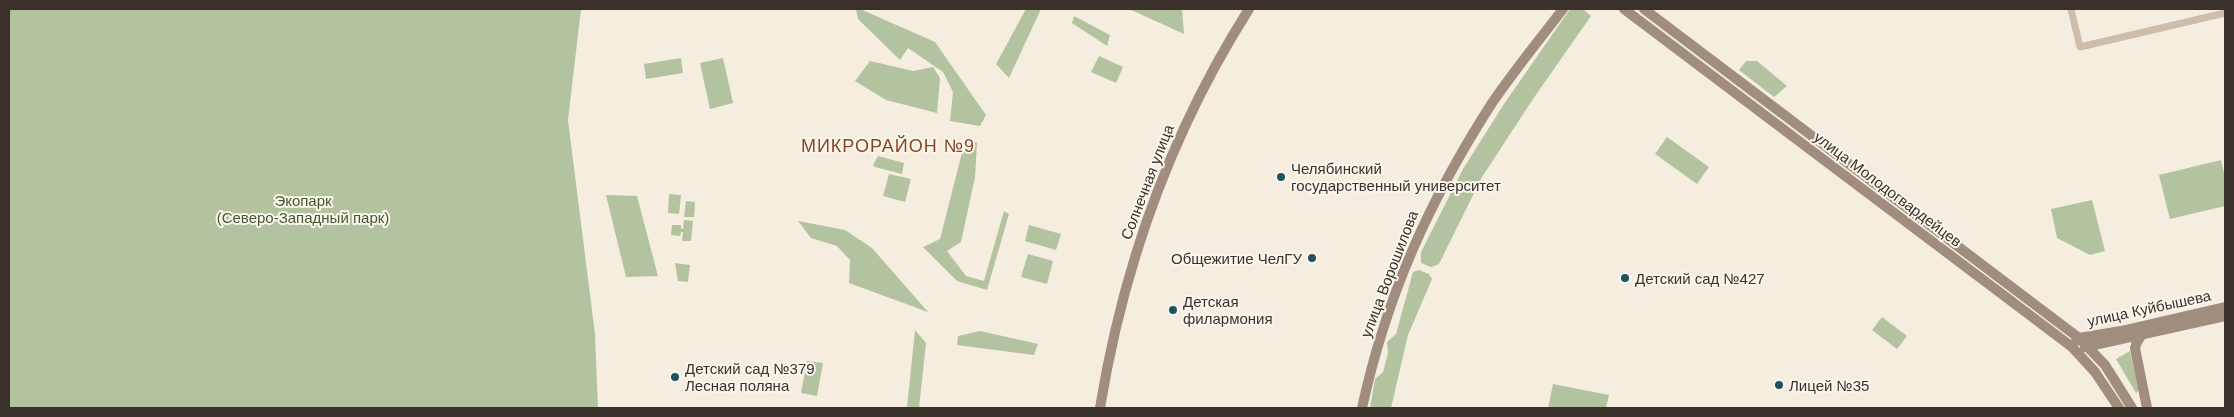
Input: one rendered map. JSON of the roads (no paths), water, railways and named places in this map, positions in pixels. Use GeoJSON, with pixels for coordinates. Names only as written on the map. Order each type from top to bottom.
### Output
{"type":"FeatureCollection","features":[{"type":"Feature","properties":{"kind":"main road","name":"Солнечная улица"},"geometry":{"type":"LineString","coordinates":[[1100,408],[1114,334],[1151,206],[1188,119],[1211,71],[1249,9]]}},
{"type":"Feature","properties":{"kind":"main road","name":"улица Ворошилова"},"geometry":{"type":"LineString","coordinates":[[1362,408],[1384,325],[1409,255],[1432,205],[1494,101],[1562,9]]}},
{"type":"Feature","properties":{"kind":"main road","name":"улица Молодогвардейцев"},"geometry":{"type":"LineString","coordinates":[[1624,9],[2079,338],[2089,347],[2116,380],[2132,408]]}},
{"type":"Feature","properties":{"kind":"main road","name":"улица Молодогвардейцев"},"geometry":{"type":"LineString","coordinates":[[1644,9],[2072,347],[2095,372],[2118,408]]}},
{"type":"Feature","properties":{"kind":"main road","name":"улица Куйбышева"},"geometry":{"type":"LineString","coordinates":[[2079,338],[2120,331],[2225,307]]}},
{"type":"Feature","properties":{"kind":"main road","name":"улица Куйбышева"},"geometry":{"type":"LineString","coordinates":[[2072,347],[2089,347],[2225,316]]}},
{"type":"Feature","properties":{"kind":"main road"},"geometry":{"type":"LineString","coordinates":[[2141,336],[2135,348],[2146,408]]}},
{"type":"Feature","properties":{"kind":"main road"},"geometry":{"type":"LineString","coordinates":[[2072,347],[2079,338]]}},
{"type":"Feature","properties":{"kind":"street"},"geometry":{"type":"LineString","coordinates":[[2071,9],[2080,47],[2225,12]]}},
{"type":"Feature","properties":{"kind":"place","name":"Челябинский государственный университет"},"geometry":{"type":"Point","coordinates":[1281,177]}},
{"type":"Feature","properties":{"kind":"place","name":"Общежитие ЧелГУ"},"geometry":{"type":"Point","coordinates":[1312,258]}},
{"type":"Feature","properties":{"kind":"place","name":"Детский сад №427"},"geometry":{"type":"Point","coordinates":[1625,278]}},
{"type":"Feature","properties":{"kind":"place","name":"Детская филармония"},"geometry":{"type":"Point","coordinates":[1173,310]}},
{"type":"Feature","properties":{"kind":"place","name":"Детский сад №379 Лесная поляна"},"geometry":{"type":"Point","coordinates":[675,377]}},
{"type":"Feature","properties":{"kind":"place","name":"Лицей №35"},"geometry":{"type":"Point","coordinates":[1779,385]}},
{"type":"Feature","properties":{"kind":"district","name":"МИКРОРАЙОН №9"},"geometry":{"type":"Point","coordinates":[888,146]}},
{"type":"Feature","properties":{"kind":"park label","name":"Экопарк (Северо-Западный парк)"},"geometry":{"type":"Point","coordinates":[303,208]}}]}
